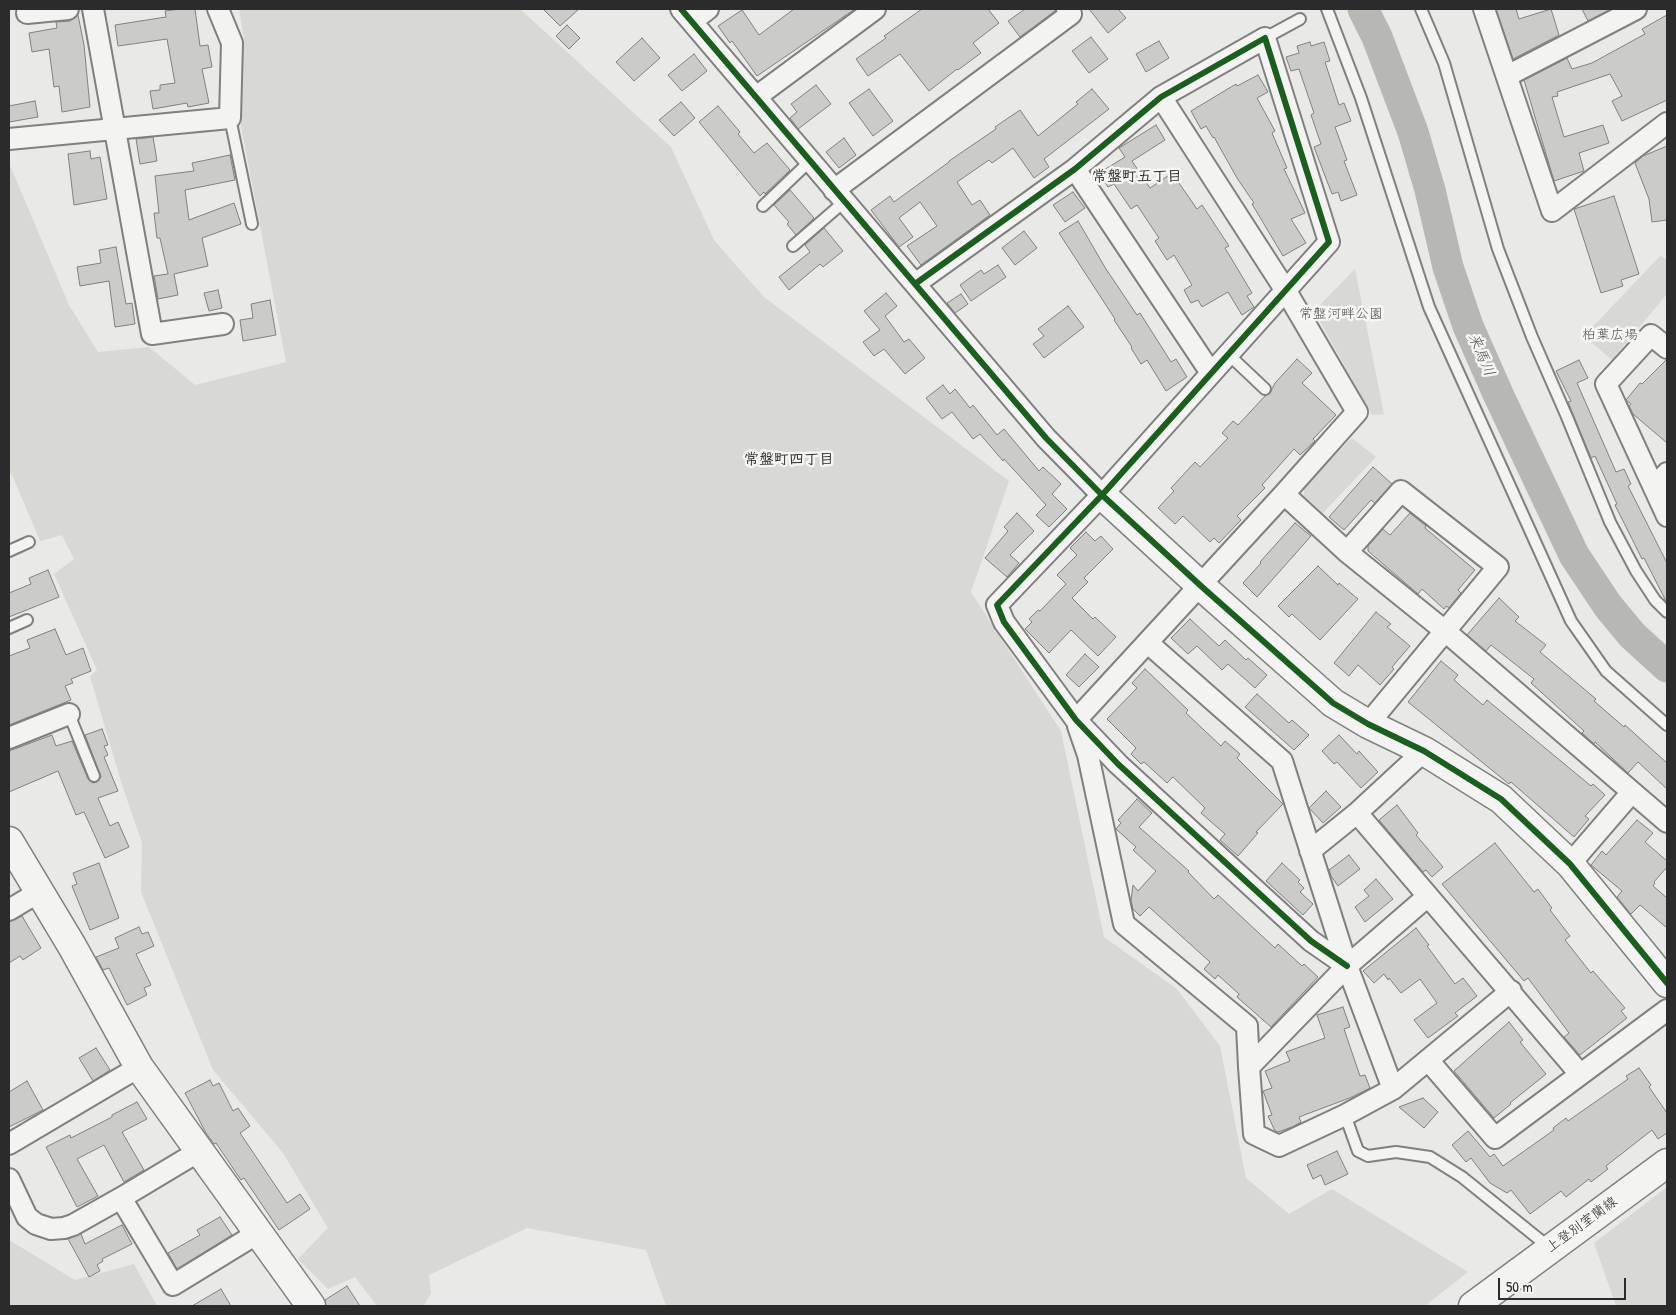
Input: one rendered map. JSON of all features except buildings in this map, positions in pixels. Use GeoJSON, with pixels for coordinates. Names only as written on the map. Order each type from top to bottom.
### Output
{"type":"FeatureCollection","features":[{"type":"Feature","properties":{"kind":"street"},"geometry":{"type":"LineString","coordinates":[[27,13],[68,9]]}},
{"type":"Feature","properties":{"kind":"street"},"geometry":{"type":"LineString","coordinates":[[93,9],[152,334],[223,324]]}},
{"type":"Feature","properties":{"kind":"street"},"geometry":{"type":"LineString","coordinates":[[9,139],[230,118],[232,43],[218,9]]}},
{"type":"Feature","properties":{"kind":"street"},"geometry":{"type":"LineString","coordinates":[[708,9],[687,15],[1046,438],[1102,494],[1201,586],[1333,703],[1368,724],[1424,751],[1501,799],[1570,864],[1667,983]]}},
{"type":"Feature","properties":{"kind":"street"},"geometry":{"type":"LineString","coordinates":[[756,97],[875,9]]}},
{"type":"Feature","properties":{"kind":"street"},"geometry":{"type":"LineString","coordinates":[[839,195],[1071,14],[1067,9]]}},
{"type":"Feature","properties":{"kind":"street"},"geometry":{"type":"LineString","coordinates":[[1484,9],[1552,211],[1667,123]]}},
{"type":"Feature","properties":{"kind":"street"},"geometry":{"type":"LineString","coordinates":[[1506,76],[1636,9]]}},
{"type":"Feature","properties":{"kind":"street"},"geometry":{"type":"LineString","coordinates":[[915,284],[1075,169],[1161,97],[1265,38],[1329,242],[1102,494],[997,605],[1004,622],[1076,720],[1118,764],[1311,941],[1347,966]]}},
{"type":"Feature","properties":{"kind":"street"},"geometry":{"type":"LineString","coordinates":[[1076,720],[1201,586],[1357,412],[1286,291],[1161,97]]}},
{"type":"Feature","properties":{"kind":"street"},"geometry":{"type":"LineString","coordinates":[[1075,169],[1210,373]]}},
{"type":"Feature","properties":{"kind":"street"},"geometry":{"type":"LineString","coordinates":[[1667,348],[1651,335],[1606,384],[1667,516]]}},
{"type":"Feature","properties":{"kind":"street"},"geometry":{"type":"LineString","coordinates":[[1654,488],[1667,473]]}},
{"type":"Feature","properties":{"kind":"street"},"geometry":{"type":"LineString","coordinates":[[1347,552],[1402,491],[1498,567],[1368,724]]}},
{"type":"Feature","properties":{"kind":"street"},"geometry":{"type":"LineString","coordinates":[[1284,494],[1347,552],[1444,631],[1667,822]]}},
{"type":"Feature","properties":{"kind":"street"},"geometry":{"type":"LineString","coordinates":[[1148,643],[1282,761],[1347,966],[1393,1089]]}},
{"type":"Feature","properties":{"kind":"street"},"geometry":{"type":"LineString","coordinates":[[9,738],[69,714]]}},
{"type":"Feature","properties":{"kind":"street"},"geometry":{"type":"LineString","coordinates":[[1076,720],[1088,755],[1124,924],[1248,1026],[1254,1134],[1280,1146],[1345,1115],[1393,1089],[1511,991]]}},
{"type":"Feature","properties":{"kind":"street"},"geometry":{"type":"LineString","coordinates":[[1310,851],[1357,813],[1424,751]]}},
{"type":"Feature","properties":{"kind":"street"},"geometry":{"type":"LineString","coordinates":[[1570,864],[1632,792]]}},
{"type":"Feature","properties":{"kind":"street"},"geometry":{"type":"LineString","coordinates":[[1357,813],[1580,1074]]}},
{"type":"Feature","properties":{"kind":"street"},"geometry":{"type":"LineString","coordinates":[[9,841],[72,946],[139,1067],[311,1306]]}},
{"type":"Feature","properties":{"kind":"street"},"geometry":{"type":"LineString","coordinates":[[9,910],[39,892]]}},
{"type":"Feature","properties":{"kind":"street"},"geometry":{"type":"LineString","coordinates":[[1249,1066],[1347,966],[1428,896]]}},
{"type":"Feature","properties":{"kind":"street"},"geometry":{"type":"LineString","coordinates":[[1428,1060],[1495,1138],[1667,1010]]}},
{"type":"Feature","properties":{"kind":"street"},"geometry":{"type":"LineString","coordinates":[[9,1144],[139,1067]]}},
{"type":"Feature","properties":{"kind":"street"},"geometry":{"type":"LineString","coordinates":[[9,1179],[27,1217],[36,1224],[51,1228],[64,1228],[73,1225],[121,1198],[200,1150]]}},
{"type":"Feature","properties":{"kind":"street","name":"上登別室蘭線"},"geometry":{"type":"LineString","coordinates":[[1473,1306],[1667,1163]]}},
{"type":"Feature","properties":{"kind":"street"},"geometry":{"type":"LineString","coordinates":[[121,1198],[173,1285],[258,1233]]}},
{"type":"Feature","properties":{"kind":"lane"},"geometry":{"type":"LineString","coordinates":[[1327,9],[1361,98],[1429,307],[1571,621],[1606,671],[1667,725]]}},
{"type":"Feature","properties":{"kind":"lane"},"geometry":{"type":"LineString","coordinates":[[1421,9],[1444,63],[1498,249],[1532,337],[1610,522],[1636,571],[1655,600],[1667,612]]}},
{"type":"Feature","properties":{"kind":"lane"},"geometry":{"type":"LineString","coordinates":[[1265,38],[1300,18]]}},
{"type":"Feature","properties":{"kind":"lane"},"geometry":{"type":"LineString","coordinates":[[230,118],[252,224]]}},
{"type":"Feature","properties":{"kind":"lane"},"geometry":{"type":"LineString","coordinates":[[763,206],[810,160]]}},
{"type":"Feature","properties":{"kind":"lane"},"geometry":{"type":"LineString","coordinates":[[793,246],[839,195]]}},
{"type":"Feature","properties":{"kind":"lane"},"geometry":{"type":"LineString","coordinates":[[1228,354],[1266,389]]}},
{"type":"Feature","properties":{"kind":"lane"},"geometry":{"type":"LineString","coordinates":[[9,551],[29,542]]}},
{"type":"Feature","properties":{"kind":"lane"},"geometry":{"type":"LineString","coordinates":[[9,628],[27,620]]}},
{"type":"Feature","properties":{"kind":"lane"},"geometry":{"type":"LineString","coordinates":[[69,714],[94,776]]}},
{"type":"Feature","properties":{"kind":"lane"},"geometry":{"type":"LineString","coordinates":[[1345,1115],[1358,1151],[1368,1156],[1396,1152],[1430,1157],[1462,1177],[1551,1248]]}},
{"type":"Feature","properties":{"kind":"green space"},"geometry":{"type":"Polygon","coordinates":[[[239,9],[520,9],[671,147],[714,240],[764,297],[1009,481],[971,592],[1061,731],[1104,937],[1177,989],[1220,1046],[1246,1178],[1289,1214],[1332,1189],[1468,1272],[1425,1306],[666,1306],[646,1250],[527,1228],[429,1275],[431,1293],[424,1306],[377,1306],[355,1277],[328,1289],[298,1259],[328,1228],[283,1153],[213,1070],[141,892],[142,843],[122,785],[90,676],[97,670],[54,574],[74,559],[62,535],[40,541],[9,471],[9,163],[69,305],[98,352],[149,347],[195,385],[286,362],[240,121],[244,39],[239,9]]]}},
{"type":"Feature","properties":{"kind":"green space","name":"柏葉広場"},"geometry":{"type":"Polygon","coordinates":[[[1661,255],[1667,261],[1667,294],[1612,360],[1584,336],[1661,255]]]}},
{"type":"Feature","properties":{"kind":"green space","name":"常盤河畔公園"},"geometry":{"type":"Polygon","coordinates":[[[1355,269],[1384,414],[1372,415],[1314,311],[1355,269]]]}},
{"type":"Feature","properties":{"kind":"green space"},"geometry":{"type":"Polygon","coordinates":[[[1352,438],[1376,457],[1323,513],[1304,496],[1304,486],[1352,438]]]}},
{"type":"Feature","properties":{"kind":"green space"},"geometry":{"type":"Polygon","coordinates":[[[1667,1187],[1667,1306],[1616,1306],[1594,1243],[1667,1187]]]}},
{"type":"Feature","properties":{"kind":"green space"},"geometry":{"type":"Polygon","coordinates":[[[9,1240],[75,1280],[134,1264],[157,1306],[9,1306],[9,1240]]]}},
{"type":"Feature","properties":{"kind":"waterway","name":"来馬川"},"geometry":{"type":"LineString","coordinates":[[1363,9],[1377,37],[1413,132],[1430,190],[1448,267],[1468,326],[1498,394],[1574,555],[1608,606],[1632,635],[1667,667]]}},
{"type":"Feature","properties":{"kind":"cycle path"},"geometry":{"type":"LineString","coordinates":[[681,9],[1046,438],[1102,495],[1333,703],[1368,724],[1424,751],[1501,799],[1570,864],[1667,983]]}},
{"type":"Feature","properties":{"kind":"cycle path"},"geometry":{"type":"LineString","coordinates":[[915,284],[1075,169],[1161,97],[1265,38],[1329,242],[1102,495],[997,605],[1004,622],[1076,720],[1118,764],[1311,941],[1347,966]]}},
{"type":"Feature","properties":{"kind":"district","name":"常盤町五丁目"},"geometry":{"type":"Point","coordinates":[1137,177]}},
{"type":"Feature","properties":{"kind":"district","name":"常盤町四丁目"},"geometry":{"type":"Point","coordinates":[789,460]}}]}
